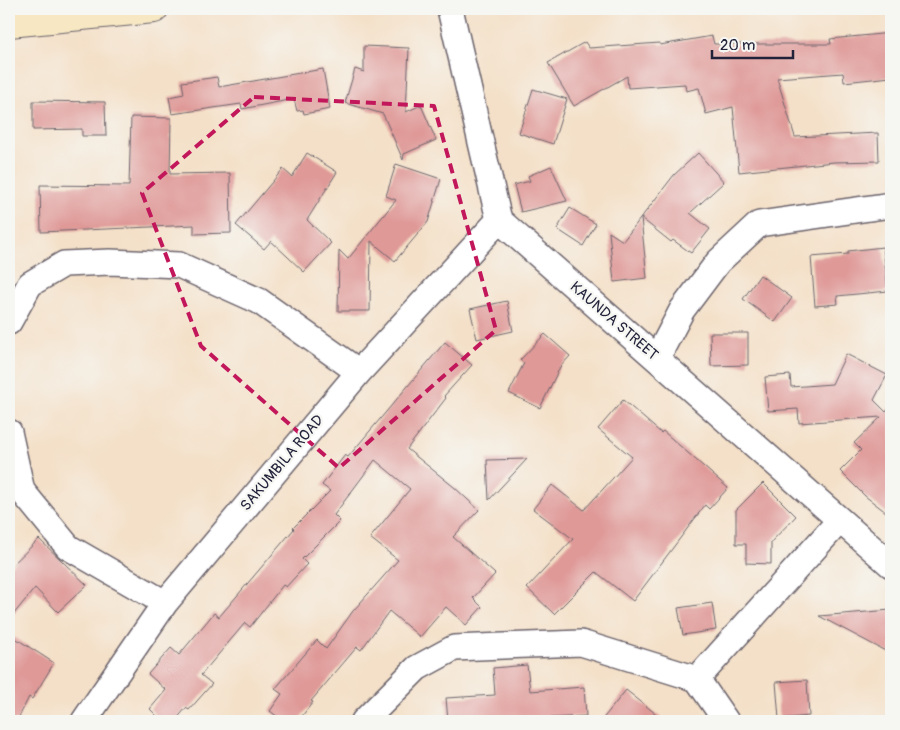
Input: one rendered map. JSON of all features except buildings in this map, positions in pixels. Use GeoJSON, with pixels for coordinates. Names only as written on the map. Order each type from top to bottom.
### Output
{"type":"FeatureCollection","features":[{"type":"Feature","properties":{"kind":"main road"},"geometry":{"type":"LineString","coordinates":[[9,24],[154,9]]}},
{"type":"Feature","properties":{"kind":"street"},"geometry":{"type":"LineString","coordinates":[[450,9],[499,220]]}},
{"type":"Feature","properties":{"kind":"street"},"geometry":{"type":"LineString","coordinates":[[657,358],[682,310],[718,262],[759,224],[891,205]]}},
{"type":"Feature","properties":{"kind":"street","name":"KAUNDA STREET"},"geometry":{"type":"LineString","coordinates":[[499,220],[891,565]]}},
{"type":"Feature","properties":{"kind":"street","name":"SAKUMBILA ROAD"},"geometry":{"type":"LineString","coordinates":[[84,721],[164,603],[359,372],[499,220]]}},
{"type":"Feature","properties":{"kind":"street"},"geometry":{"type":"LineString","coordinates":[[9,322],[30,284],[64,264],[110,262],[179,265],[259,301],[359,372]]}},
{"type":"Feature","properties":{"kind":"street"},"geometry":{"type":"LineString","coordinates":[[9,432],[22,491],[68,547],[164,603]]}},
{"type":"Feature","properties":{"kind":"street"},"geometry":{"type":"LineString","coordinates":[[697,679],[840,520]]}},
{"type":"Feature","properties":{"kind":"street"},"geometry":{"type":"LineString","coordinates":[[364,721],[417,668],[454,648],[581,643],[697,679],[726,721]]}},
{"type":"Feature","properties":{"kind":"highlighted area"},"geometry":{"type":"Polygon","coordinates":[[[254,97],[434,106],[496,330],[339,468],[201,346],[142,193],[254,97]]]}}]}
